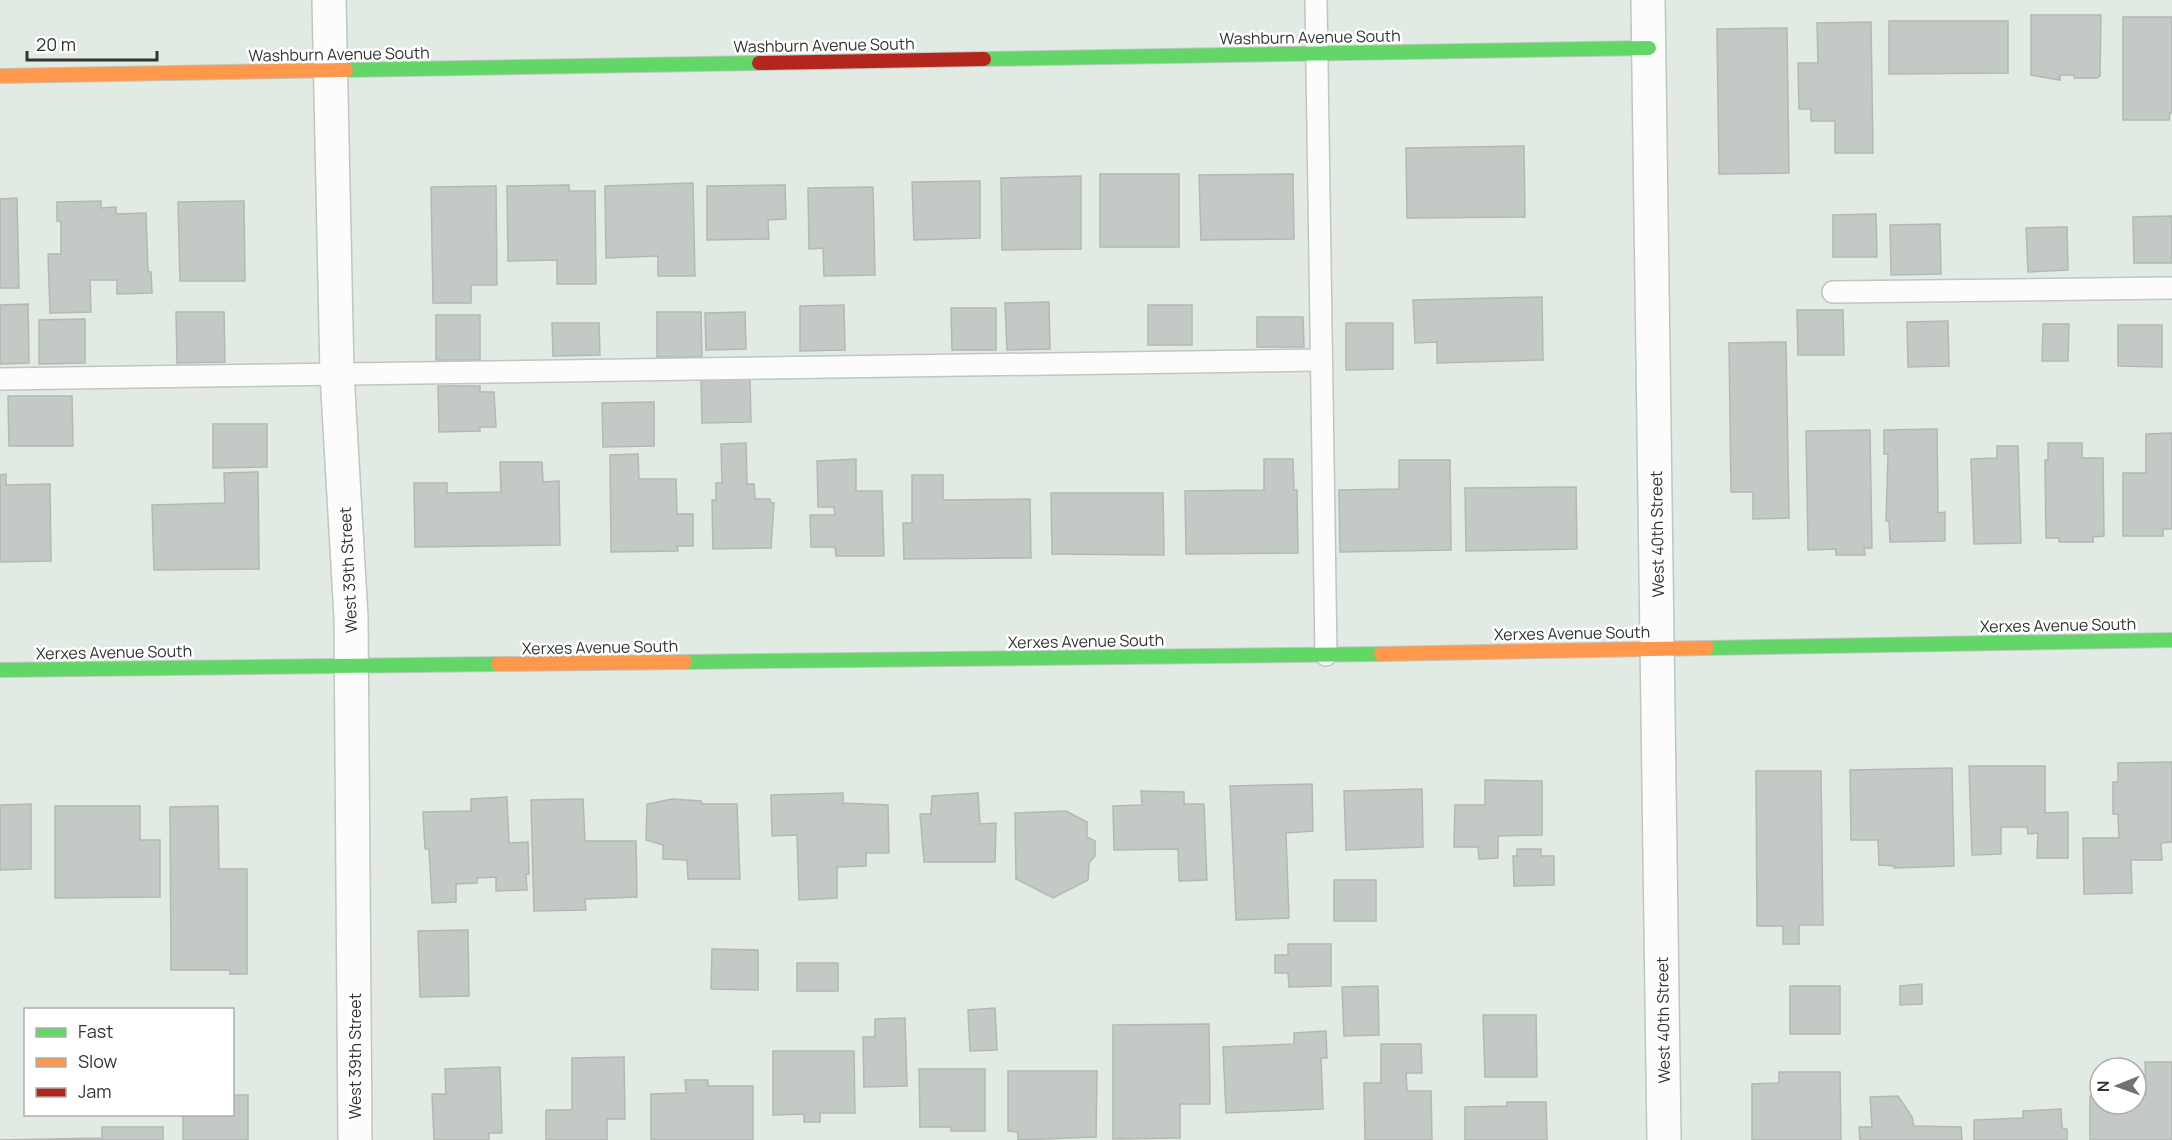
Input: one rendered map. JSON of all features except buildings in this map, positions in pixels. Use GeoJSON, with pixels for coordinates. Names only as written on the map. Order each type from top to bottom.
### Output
{"type":"FeatureCollection","features":[{"type":"Feature","properties":{"kind":"street","name":"West 39th Street"},"geometry":{"type":"LineString","coordinates":[[329,0],[336,374],[352,666],[355,1140]]}},
{"type":"Feature","properties":{"kind":"street","name":"West 40th Street"},"geometry":{"type":"LineString","coordinates":[[1648,0],[1651,296],[1660,647],[1664,1140]]}},
{"type":"Feature","properties":{"kind":"street","name":"Washburn Avenue South"},"geometry":{"type":"LineString","coordinates":[[0,76],[1649,48]]}},
{"type":"Feature","properties":{"kind":"street","name":"Xerxes Avenue South"},"geometry":{"type":"LineString","coordinates":[[0,670],[1326,655],[1660,647],[2172,640]]}},
{"type":"Feature","properties":{"kind":"lane"},"geometry":{"type":"LineString","coordinates":[[1316,0],[1326,655]]}},
{"type":"Feature","properties":{"kind":"lane"},"geometry":{"type":"LineString","coordinates":[[1833,292],[2172,288]]}},
{"type":"Feature","properties":{"kind":"lane"},"geometry":{"type":"LineString","coordinates":[[0,379],[1321,360]]}},
{"type":"Feature","properties":{"kind":"traffic: fast"},"geometry":{"type":"LineString","coordinates":[[984,59],[1649,48]]}},
{"type":"Feature","properties":{"kind":"traffic: fast"},"geometry":{"type":"LineString","coordinates":[[346,70],[759,63]]}},
{"type":"Feature","properties":{"kind":"traffic: fast"},"geometry":{"type":"LineString","coordinates":[[1707,648],[2172,640]]}},
{"type":"Feature","properties":{"kind":"traffic: fast"},"geometry":{"type":"LineString","coordinates":[[685,662],[1381,654]]}},
{"type":"Feature","properties":{"kind":"traffic: fast"},"geometry":{"type":"LineString","coordinates":[[0,670],[498,664]]}},
{"type":"Feature","properties":{"kind":"traffic: slow"},"geometry":{"type":"LineString","coordinates":[[0,76],[346,70]]}},
{"type":"Feature","properties":{"kind":"traffic: slow"},"geometry":{"type":"LineString","coordinates":[[1381,654],[1707,648]]}},
{"type":"Feature","properties":{"kind":"traffic: slow"},"geometry":{"type":"LineString","coordinates":[[498,664],[685,662]]}},
{"type":"Feature","properties":{"kind":"traffic: jam"},"geometry":{"type":"LineString","coordinates":[[759,63],[984,59]]}}]}
